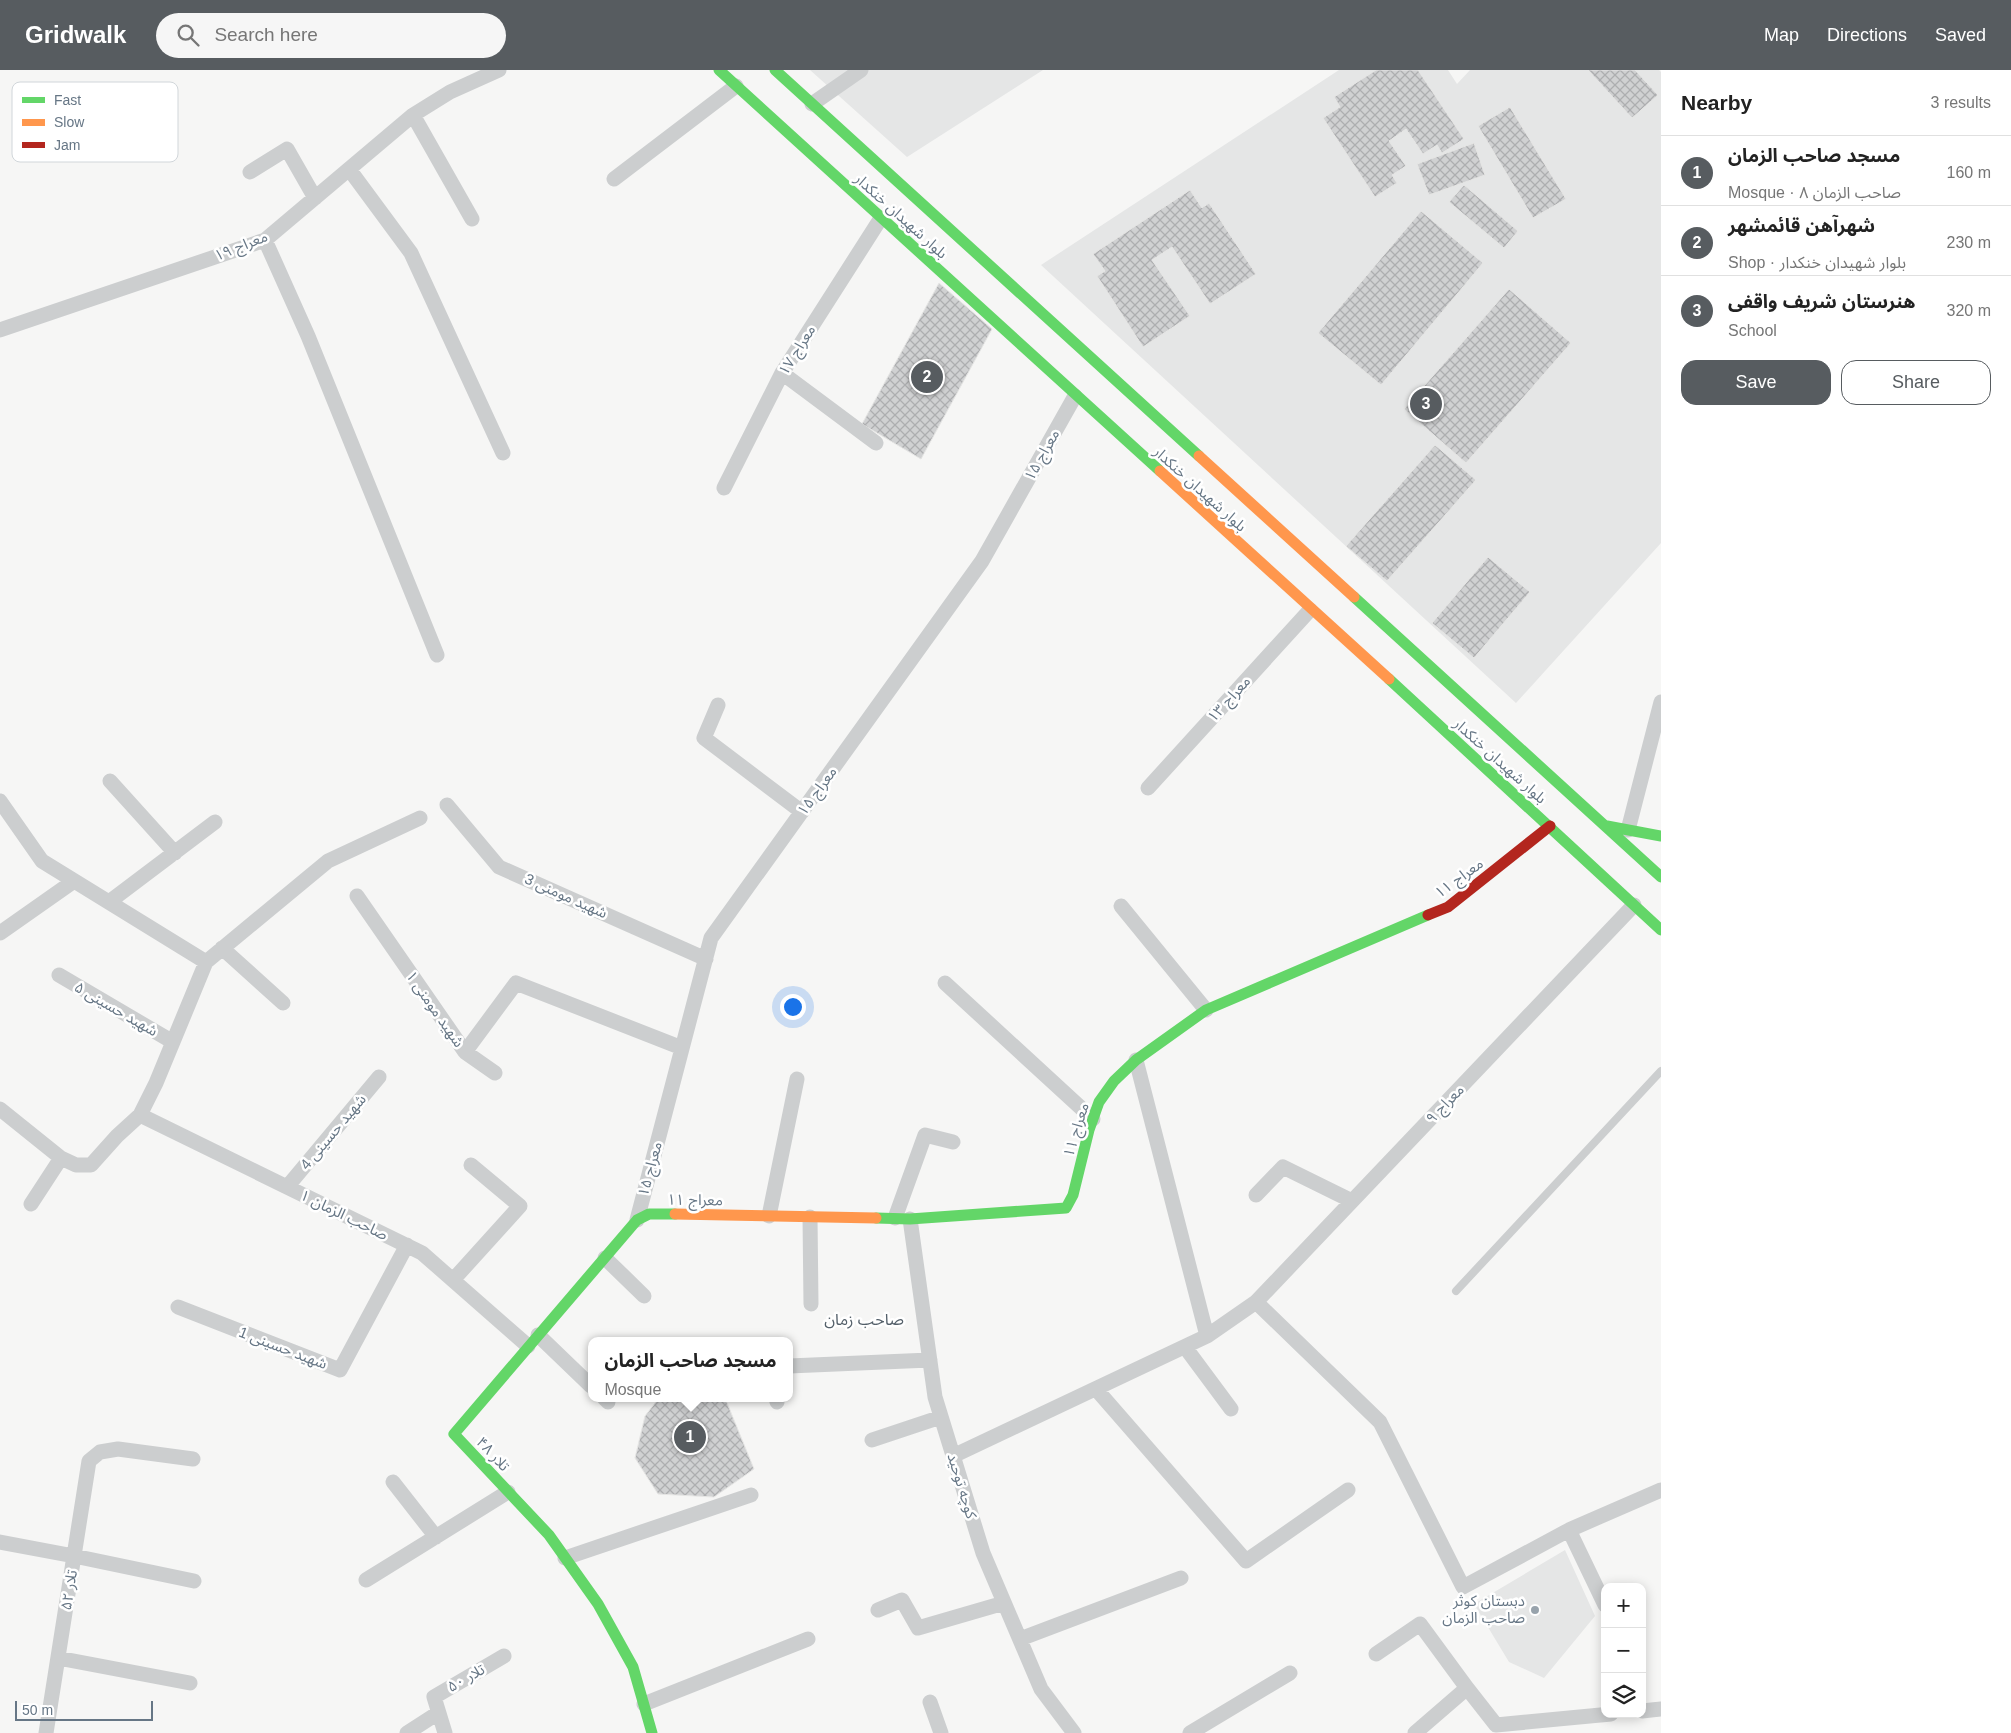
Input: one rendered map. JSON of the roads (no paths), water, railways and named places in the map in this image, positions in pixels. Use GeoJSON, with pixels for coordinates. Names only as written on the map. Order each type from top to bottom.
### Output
{"type":"FeatureCollection","features":[{"type":"Feature","properties":{"kind":"main road","name":"بلوار شهیدان خنکدار"},"geometry":{"type":"LineString","coordinates":[[719,70],[1310,610],[1550,826],[1661,930]]}},
{"type":"Feature","properties":{"kind":"main road","name":"بلوار شهیدان خنکدار"},"geometry":{"type":"LineString","coordinates":[[775,70],[1661,876]]}},
{"type":"Feature","properties":{"kind":"main road","name":"معراج ۱۱"},"geometry":{"type":"LineString","coordinates":[[637,1220],[650,1214],[903,1219],[1066,1208],[1073,1195],[1099,1102],[1114,1081],[1136,1060],[1206,1010],[1448,907],[1550,826]]}},
{"type":"Feature","properties":{"kind":"main road"},"geometry":{"type":"LineString","coordinates":[[1607,826],[1661,836]]}},
{"type":"Feature","properties":{"kind":"main road","name":"تلار ۴۸"},"geometry":{"type":"LineString","coordinates":[[637,1220],[454,1434],[549,1535],[598,1604],[633,1667],[652,1733]]}},
{"type":"Feature","properties":{"kind":"street","name":"معراج ۱۹"},"geometry":{"type":"LineString","coordinates":[[0,330],[265,240],[413,115],[450,92],[499,70]]}},
{"type":"Feature","properties":{"kind":"street"},"geometry":{"type":"LineString","coordinates":[[812,104],[861,70]]}},
{"type":"Feature","properties":{"kind":"street"},"geometry":{"type":"LineString","coordinates":[[614,179],[736,86]]}},
{"type":"Feature","properties":{"kind":"street"},"geometry":{"type":"LineString","coordinates":[[413,115],[472,219]]}},
{"type":"Feature","properties":{"kind":"street"},"geometry":{"type":"LineString","coordinates":[[250,172],[287,149],[315,198]]}},
{"type":"Feature","properties":{"kind":"street"},"geometry":{"type":"LineString","coordinates":[[349,170],[411,253],[503,453]]}},
{"type":"Feature","properties":{"kind":"street","name":"معراج ۱۷"},"geometry":{"type":"LineString","coordinates":[[724,488],[782,373],[881,218]]}},
{"type":"Feature","properties":{"kind":"street"},"geometry":{"type":"LineString","coordinates":[[265,240],[308,336],[437,655]]}},
{"type":"Feature","properties":{"kind":"street"},"geometry":{"type":"LineString","coordinates":[[782,373],[876,443]]}},
{"type":"Feature","properties":{"kind":"street","name":"معراج ۱۵"},"geometry":{"type":"LineString","coordinates":[[637,1220],[711,938],[982,561],[1075,396]]}},
{"type":"Feature","properties":{"kind":"street","name":"معراج ۱۳"},"geometry":{"type":"LineString","coordinates":[[1148,788],[1310,610]]}},
{"type":"Feature","properties":{"kind":"street"},"geometry":{"type":"LineString","coordinates":[[1628,830],[1661,702]]}},
{"type":"Feature","properties":{"kind":"street"},"geometry":{"type":"LineString","coordinates":[[718,705],[704,738],[802,812]]}},
{"type":"Feature","properties":{"kind":"street"},"geometry":{"type":"LineString","coordinates":[[110,781],[175,853]]}},
{"type":"Feature","properties":{"kind":"street"},"geometry":{"type":"LineString","coordinates":[[0,801],[42,861],[206,962]]}},
{"type":"Feature","properties":{"kind":"street","name":"شهید مومنی 3"},"geometry":{"type":"LineString","coordinates":[[447,805],[500,867],[706,959]]}},
{"type":"Feature","properties":{"kind":"street"},"geometry":{"type":"LineString","coordinates":[[0,1109],[61,1158],[76,1165],[92,1165],[117,1136],[140,1115],[156,1083],[206,962],[328,862],[420,818]]}},
{"type":"Feature","properties":{"kind":"street"},"geometry":{"type":"LineString","coordinates":[[109,902],[215,822]]}},
{"type":"Feature","properties":{"kind":"street"},"geometry":{"type":"LineString","coordinates":[[0,933],[74,881]]}},
{"type":"Feature","properties":{"kind":"street","name":"شهید مومنی ۱"},"geometry":{"type":"LineString","coordinates":[[357,896],[465,1052],[516,983],[682,1048]]}},
{"type":"Feature","properties":{"kind":"street","name":"معراج ۹"},"geometry":{"type":"LineString","coordinates":[[953,1456],[1207,1336],[1256,1302],[1634,905]]}},
{"type":"Feature","properties":{"kind":"street"},"geometry":{"type":"LineString","coordinates":[[1120,906],[1206,1010]]}},
{"type":"Feature","properties":{"kind":"street"},"geometry":{"type":"LineString","coordinates":[[222,948],[283,1003]]}},
{"type":"Feature","properties":{"kind":"street","name":"شهید حسینی ۵"},"geometry":{"type":"LineString","coordinates":[[59,975],[173,1042]]}},
{"type":"Feature","properties":{"kind":"street"},"geometry":{"type":"LineString","coordinates":[[945,983],[1094,1119]]}},
{"type":"Feature","properties":{"kind":"street"},"geometry":{"type":"LineString","coordinates":[[465,1052],[495,1073]]}},
{"type":"Feature","properties":{"kind":"street"},"geometry":{"type":"LineString","coordinates":[[1136,1060],[1207,1336]]}},
{"type":"Feature","properties":{"kind":"street","name":"شهید حسینی 4"},"geometry":{"type":"LineString","coordinates":[[287,1187],[379,1077]]}},
{"type":"Feature","properties":{"kind":"street"},"geometry":{"type":"LineString","coordinates":[[769,1216],[797,1079]]}},
{"type":"Feature","properties":{"kind":"street","name":"صاحب الزمان ۱"},"geometry":{"type":"LineString","coordinates":[[140,1115],[422,1253],[453,1280],[588,1384]]}},
{"type":"Feature","properties":{"kind":"street"},"geometry":{"type":"LineString","coordinates":[[903,1219],[925,1135],[953,1142]]}},
{"type":"Feature","properties":{"kind":"street"},"geometry":{"type":"LineString","coordinates":[[31,1204],[61,1158]]}},
{"type":"Feature","properties":{"kind":"street"},"geometry":{"type":"LineString","coordinates":[[453,1280],[520,1206],[471,1165]]}},
{"type":"Feature","properties":{"kind":"street"},"geometry":{"type":"LineString","coordinates":[[1256,1195],[1283,1167],[1352,1201]]}},
{"type":"Feature","properties":{"kind":"street"},"geometry":{"type":"LineString","coordinates":[[810,1217],[811,1304]]}},
{"type":"Feature","properties":{"kind":"street","name":"کوچه توحید"},"geometry":{"type":"LineString","coordinates":[[903,1219],[930,1360],[935,1397],[983,1553],[1042,1689],[1074,1733]]}},
{"type":"Feature","properties":{"kind":"street","name":"شهید حسینی 1"},"geometry":{"type":"LineString","coordinates":[[178,1307],[340,1370],[407,1245]]}},
{"type":"Feature","properties":{"kind":"street"},"geometry":{"type":"LineString","coordinates":[[604,1258],[644,1296]]}},
{"type":"Feature","properties":{"kind":"street"},"geometry":{"type":"LineString","coordinates":[[1256,1302],[1380,1422],[1463,1586],[1569,1530],[1661,1490]]}},
{"type":"Feature","properties":{"kind":"street"},"geometry":{"type":"LineString","coordinates":[[1185,1347],[1231,1409]]}},
{"type":"Feature","properties":{"kind":"street"},"geometry":{"type":"LineString","coordinates":[[793,1366],[930,1360]]}},
{"type":"Feature","properties":{"kind":"street"},"geometry":{"type":"LineString","coordinates":[[1096,1389],[1246,1561],[1348,1490]]}},
{"type":"Feature","properties":{"kind":"street"},"geometry":{"type":"LineString","coordinates":[[872,1440],[941,1416]]}},
{"type":"Feature","properties":{"kind":"street","name":"تلار ۵۲"},"geometry":{"type":"LineString","coordinates":[[46,1733],[89,1461],[100,1452],[118,1448],[193,1459]]}},
{"type":"Feature","properties":{"kind":"street"},"geometry":{"type":"LineString","coordinates":[[393,1482],[436,1537]]}},
{"type":"Feature","properties":{"kind":"street"},"geometry":{"type":"LineString","coordinates":[[366,1580],[508,1492]]}},
{"type":"Feature","properties":{"kind":"street"},"geometry":{"type":"LineString","coordinates":[[565,1558],[751,1496]]}},
{"type":"Feature","properties":{"kind":"street"},"geometry":{"type":"LineString","coordinates":[[1569,1530],[1601,1597]]}},
{"type":"Feature","properties":{"kind":"street"},"geometry":{"type":"LineString","coordinates":[[0,1542],[194,1581]]}},
{"type":"Feature","properties":{"kind":"street"},"geometry":{"type":"LineString","coordinates":[[1020,1639],[1181,1578]]}},
{"type":"Feature","properties":{"kind":"street"},"geometry":{"type":"LineString","coordinates":[[878,1610],[902,1600],[918,1628],[1004,1603]]}},
{"type":"Feature","properties":{"kind":"street"},"geometry":{"type":"LineString","coordinates":[[1376,1654],[1420,1624],[1498,1729],[1601,1715]]}},
{"type":"Feature","properties":{"kind":"street"},"geometry":{"type":"LineString","coordinates":[[644,1704],[808,1639]]}},
{"type":"Feature","properties":{"kind":"street","name":"تلار ۵۰"},"geometry":{"type":"LineString","coordinates":[[445,1733],[434,1697],[504,1656]]}},
{"type":"Feature","properties":{"kind":"street"},"geometry":{"type":"LineString","coordinates":[[58,1658],[190,1683]]}},
{"type":"Feature","properties":{"kind":"street"},"geometry":{"type":"LineString","coordinates":[[1190,1733],[1290,1673]]}},
{"type":"Feature","properties":{"kind":"street"},"geometry":{"type":"LineString","coordinates":[[1415,1733],[1467,1688]]}},
{"type":"Feature","properties":{"kind":"street"},"geometry":{"type":"LineString","coordinates":[[930,1702],[941,1733]]}},
{"type":"Feature","properties":{"kind":"street"},"geometry":{"type":"LineString","coordinates":[[1646,1711],[1661,1710]]}},
{"type":"Feature","properties":{"kind":"street"},"geometry":{"type":"LineString","coordinates":[[407,1733],[438,1713]]}},
{"type":"Feature","properties":{"kind":"lane"},"geometry":{"type":"LineString","coordinates":[[1456,1291],[1661,1072]]}},
{"type":"Feature","properties":{"kind":"place","name":"شهرآهن قائمشهر"},"geometry":{"type":"Point","coordinates":[927,377]}},
{"type":"Feature","properties":{"kind":"place","name":"هنرستان شریف واقفی"},"geometry":{"type":"Point","coordinates":[1426,404]}},
{"type":"Feature","properties":{"kind":"place","name":"مسجد صاحب الزمان"},"geometry":{"type":"Point","coordinates":[690,1437]}},
{"type":"Feature","properties":{"kind":"place","name":"دبستان کوثر صاحب الزمان"},"geometry":{"type":"Point","coordinates":[1535,1610]}},
{"type":"Feature","properties":{"kind":"district","name":"صاحب زمان"},"geometry":{"type":"Point","coordinates":[864,1319]}}]}
